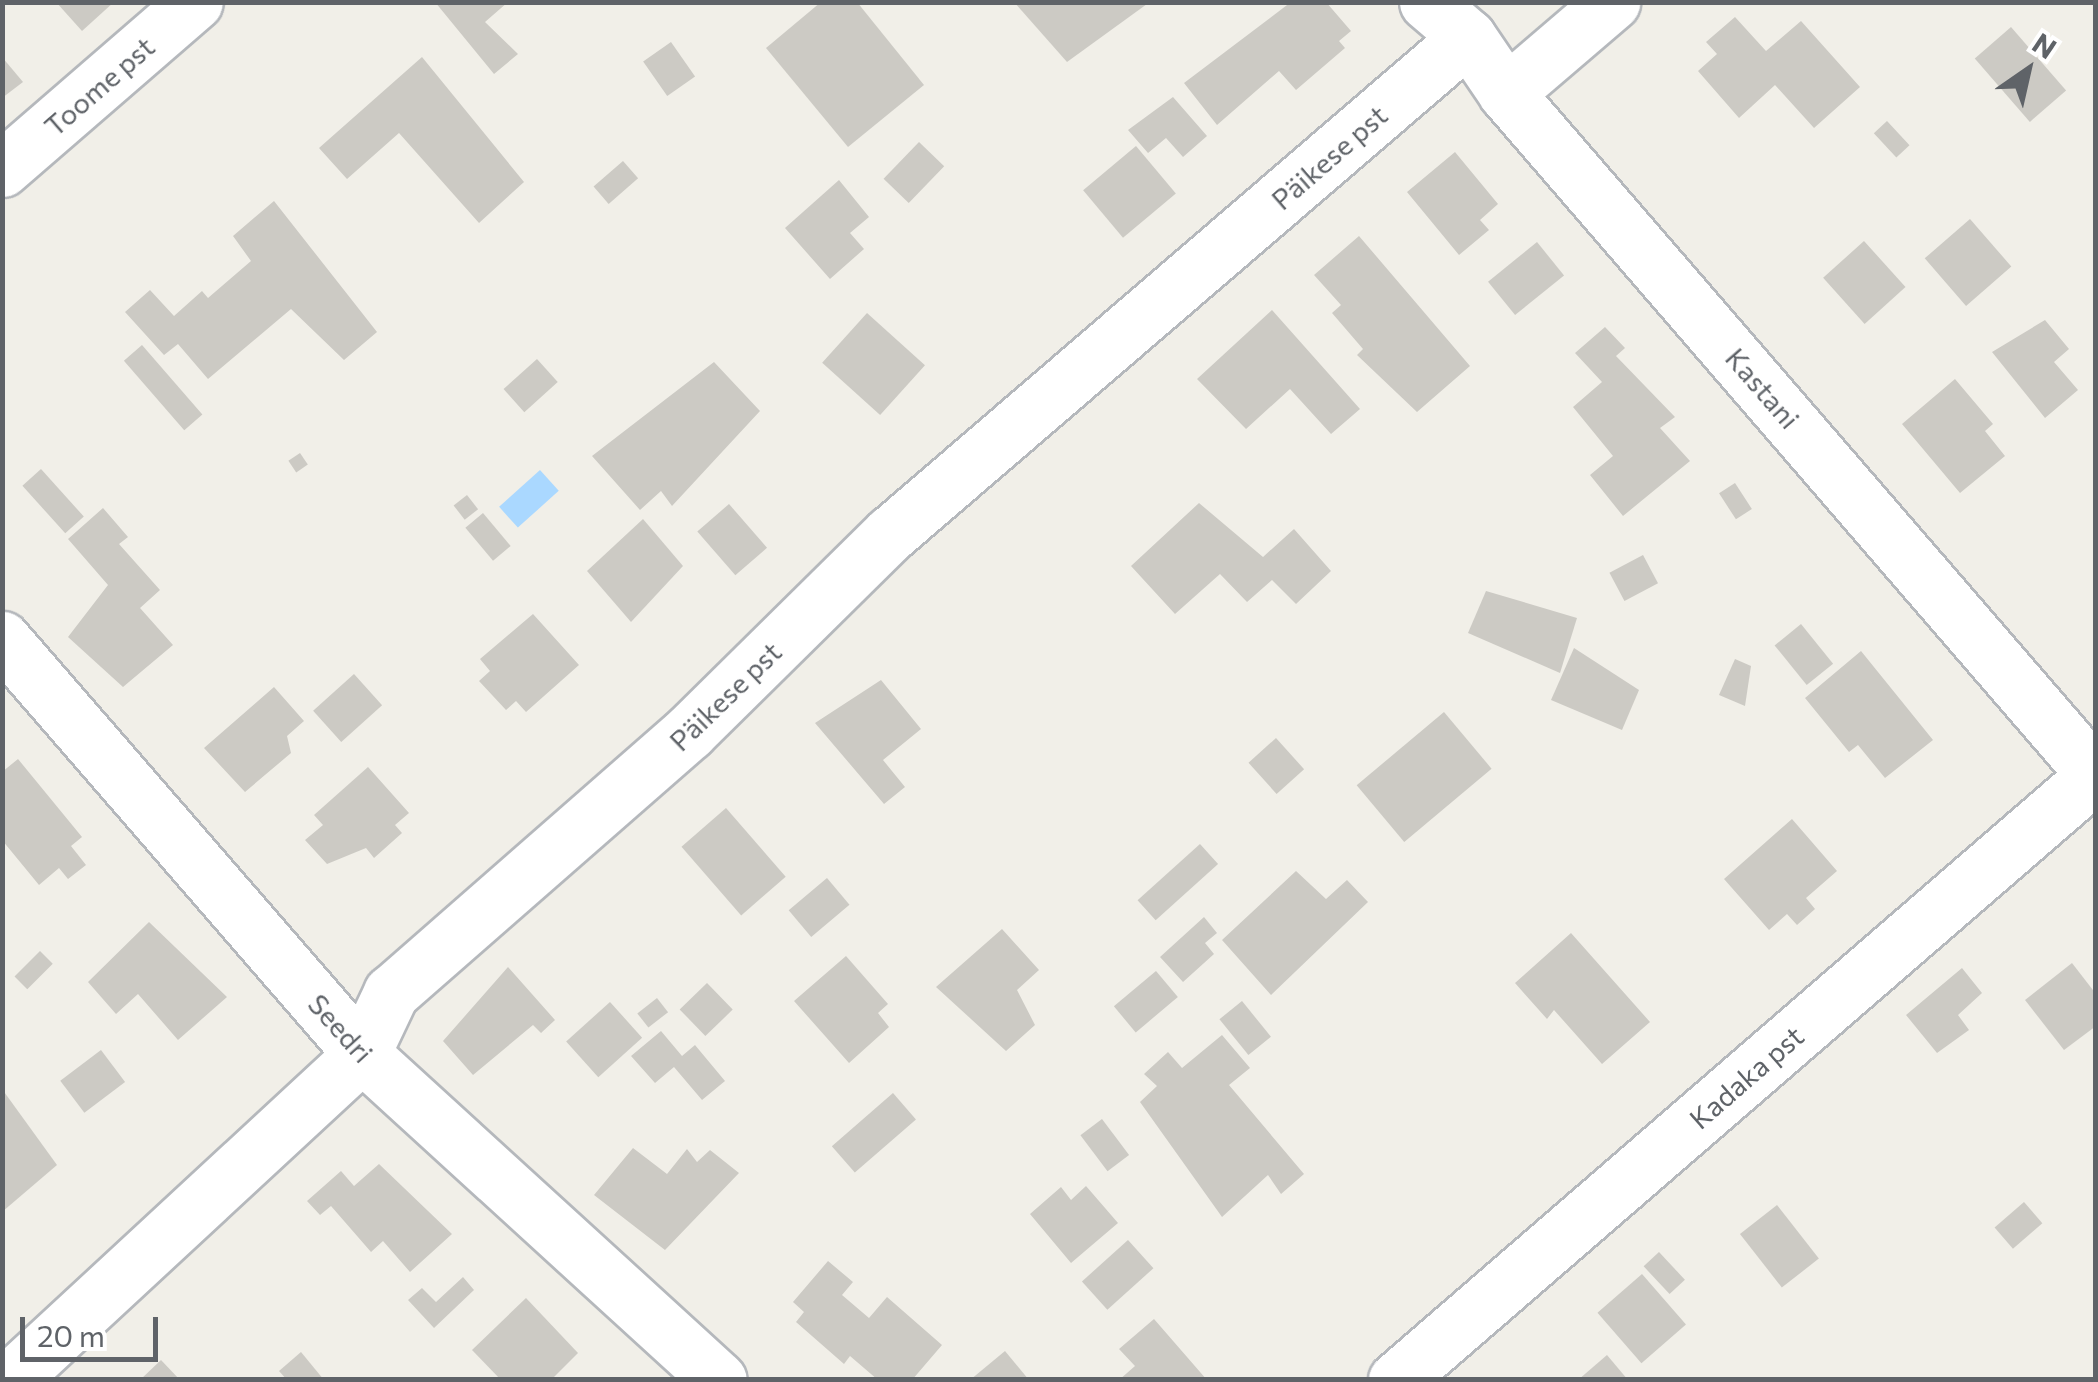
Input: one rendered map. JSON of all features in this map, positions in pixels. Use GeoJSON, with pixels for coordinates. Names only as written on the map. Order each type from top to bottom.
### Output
{"type":"FeatureCollection","features":[{"type":"Feature","properties":{"kind":"street","name":"Toome pst"},"geometry":{"type":"LineString","coordinates":[[2,169],[195,2]]}},
{"type":"Feature","properties":{"kind":"street","name":"Kastani"},"geometry":{"type":"LineString","coordinates":[[1427,2],[1468,37],[1506,93],[2095,775]]}},
{"type":"Feature","properties":{"kind":"street"},"geometry":{"type":"LineString","coordinates":[[1506,93],[1612,2]]}},
{"type":"Feature","properties":{"kind":"street","name":"Päikese pst"},"geometry":{"type":"LineString","coordinates":[[10,1380],[362,1054],[391,993],[689,732],[890,534],[1468,37]]}},
{"type":"Feature","properties":{"kind":"street","name":"Seedri"},"geometry":{"type":"LineString","coordinates":[[2,639],[362,1054],[691,1371]]}},
{"type":"Feature","properties":{"kind":"street","name":"Kadaka pst"},"geometry":{"type":"LineString","coordinates":[[1396,1380],[2095,775]]}},
{"type":"Feature","properties":{"kind":"water"},"geometry":{"type":"Polygon","coordinates":[[[540,470],[559,491],[518,528],[499,507],[540,470]]]}},
{"type":"Feature","properties":{"kind":"building"},"geometry":{"type":"Polygon","coordinates":[[[56,2],[114,2],[82,31],[56,2]]]}},
{"type":"Feature","properties":{"kind":"building"},"geometry":{"type":"Polygon","coordinates":[[[435,2],[508,2],[485,22],[518,54],[494,74],[435,2]]]}},
{"type":"Feature","properties":{"kind":"building"},"geometry":{"type":"Polygon","coordinates":[[[821,2],[857,2],[924,85],[848,147],[766,48],[821,2]]]}},
{"type":"Feature","properties":{"kind":"building"},"geometry":{"type":"Polygon","coordinates":[[[1014,2],[1147,2],[1147,4],[1067,62],[1014,2]]]}},
{"type":"Feature","properties":{"kind":"building"},"geometry":{"type":"Polygon","coordinates":[[[1291,2],[1326,2],[1351,31],[1339,41],[1345,48],[1296,90],[1279,71],[1217,125],[1184,83],[1291,2]]]}},
{"type":"Feature","properties":{"kind":"building"},"geometry":{"type":"Polygon","coordinates":[[[1735,17],[1766,51],[1801,21],[1860,87],[1814,128],[1775,85],[1739,118],[1698,71],[1717,54],[1706,42],[1735,17]]]}},
{"type":"Feature","properties":{"kind":"building"},"geometry":{"type":"Polygon","coordinates":[[[2011,27],[2066,90],[2030,122],[1975,58],[2011,27]]]}},
{"type":"Feature","properties":{"kind":"building"},"geometry":{"type":"Polygon","coordinates":[[[671,42],[695,76],[667,96],[643,62],[671,42]]]}},
{"type":"Feature","properties":{"kind":"building"},"geometry":{"type":"Polygon","coordinates":[[[2,57],[23,82],[2,98],[2,57]]]}},
{"type":"Feature","properties":{"kind":"building"},"geometry":{"type":"Polygon","coordinates":[[[422,57],[524,182],[479,223],[399,133],[347,179],[319,148],[422,57]]]}},
{"type":"Feature","properties":{"kind":"building"},"geometry":{"type":"Polygon","coordinates":[[[1173,97],[1207,136],[1183,157],[1166,138],[1148,153],[1128,130],[1173,97]]]}},
{"type":"Feature","properties":{"kind":"building"},"geometry":{"type":"Polygon","coordinates":[[[1887,121],[1910,145],[1896,157],[1874,133],[1887,121]]]}},
{"type":"Feature","properties":{"kind":"building"},"geometry":{"type":"Polygon","coordinates":[[[919,142],[944,166],[909,203],[884,179],[919,142]]]}},
{"type":"Feature","properties":{"kind":"building"},"geometry":{"type":"Polygon","coordinates":[[[1136,146],[1176,193],[1123,238],[1083,190],[1136,146]]]}},
{"type":"Feature","properties":{"kind":"building"},"geometry":{"type":"Polygon","coordinates":[[[1455,152],[1498,204],[1480,220],[1489,230],[1459,255],[1407,192],[1455,152]]]}},
{"type":"Feature","properties":{"kind":"building"},"geometry":{"type":"Polygon","coordinates":[[[623,161],[638,178],[609,204],[594,187],[623,161]]]}},
{"type":"Feature","properties":{"kind":"building"},"geometry":{"type":"Polygon","coordinates":[[[839,180],[869,217],[850,233],[864,249],[830,279],[785,228],[839,180]]]}},
{"type":"Feature","properties":{"kind":"building"},"geometry":{"type":"Polygon","coordinates":[[[274,201],[377,332],[344,360],[291,309],[208,379],[178,344],[164,355],[125,312],[150,290],[174,316],[202,291],[208,298],[251,261],[233,236],[274,201]]]}},
{"type":"Feature","properties":{"kind":"building"},"geometry":{"type":"Polygon","coordinates":[[[1970,219],[2011,267],[1966,306],[1925,258],[1970,219]]]}},
{"type":"Feature","properties":{"kind":"building"},"geometry":{"type":"Polygon","coordinates":[[[1359,236],[1470,366],[1417,412],[1357,355],[1363,349],[1332,313],[1341,305],[1314,275],[1359,236]]]}},
{"type":"Feature","properties":{"kind":"building"},"geometry":{"type":"Polygon","coordinates":[[[1864,241],[1905,287],[1865,324],[1823,278],[1864,241]]]}},
{"type":"Feature","properties":{"kind":"building"},"geometry":{"type":"Polygon","coordinates":[[[1537,242],[1564,275],[1515,315],[1488,282],[1537,242]]]}},
{"type":"Feature","properties":{"kind":"building"},"geometry":{"type":"Polygon","coordinates":[[[1272,310],[1360,409],[1331,434],[1290,389],[1246,429],[1197,379],[1272,310]]]}},
{"type":"Feature","properties":{"kind":"building"},"geometry":{"type":"Polygon","coordinates":[[[867,313],[925,365],[880,415],[822,363],[867,313]]]}},
{"type":"Feature","properties":{"kind":"building"},"geometry":{"type":"Polygon","coordinates":[[[2045,320],[2069,349],[2054,362],[2078,390],[2045,418],[1992,352],[2045,320]]]}},
{"type":"Feature","properties":{"kind":"building"},"geometry":{"type":"Polygon","coordinates":[[[1605,327],[1625,348],[1616,356],[1675,417],[1660,428],[1690,461],[1623,516],[1590,475],[1613,456],[1573,407],[1602,382],[1575,353],[1605,327]]]}},
{"type":"Feature","properties":{"kind":"building"},"geometry":{"type":"Polygon","coordinates":[[[142,345],[202,414],[184,430],[124,361],[142,345]]]}},
{"type":"Feature","properties":{"kind":"building"},"geometry":{"type":"Polygon","coordinates":[[[537,359],[558,382],[524,412],[504,389],[537,359]]]}},
{"type":"Feature","properties":{"kind":"building"},"geometry":{"type":"Polygon","coordinates":[[[714,362],[760,411],[672,506],[661,491],[640,510],[592,456],[714,362]]]}},
{"type":"Feature","properties":{"kind":"building"},"geometry":{"type":"Polygon","coordinates":[[[1955,379],[1993,424],[1985,431],[2005,456],[1960,493],[1902,424],[1955,379]]]}},
{"type":"Feature","properties":{"kind":"building"},"geometry":{"type":"Polygon","coordinates":[[[300,453],[308,465],[296,472],[288,461],[300,453]]]}},
{"type":"Feature","properties":{"kind":"building"},"geometry":{"type":"Polygon","coordinates":[[[41,469],[84,517],[65,533],[22,486],[41,469]]]}},
{"type":"Feature","properties":{"kind":"building"},"geometry":{"type":"Polygon","coordinates":[[[1735,483],[1752,509],[1736,519],[1719,493],[1735,483]]]}},
{"type":"Feature","properties":{"kind":"building"},"geometry":{"type":"Polygon","coordinates":[[[467,495],[478,509],[465,520],[454,505],[467,495]]]}},
{"type":"Feature","properties":{"kind":"building"},"geometry":{"type":"Polygon","coordinates":[[[1199,503],[1263,557],[1294,529],[1331,571],[1296,604],[1272,580],[1247,602],[1220,574],[1175,614],[1131,566],[1199,503]]]}},
{"type":"Feature","properties":{"kind":"building"},"geometry":{"type":"Polygon","coordinates":[[[729,504],[767,548],[735,575],[697,532],[729,504]]]}},
{"type":"Feature","properties":{"kind":"building"},"geometry":{"type":"Polygon","coordinates":[[[103,508],[128,537],[119,544],[160,590],[140,608],[173,645],[123,687],[68,637],[108,585],[68,539],[103,508]]]}},
{"type":"Feature","properties":{"kind":"building"},"geometry":{"type":"Polygon","coordinates":[[[483,513],[511,546],[493,561],[465,528],[483,513]]]}},
{"type":"Feature","properties":{"kind":"building"},"geometry":{"type":"Polygon","coordinates":[[[643,519],[683,566],[631,622],[587,571],[643,519]]]}},
{"type":"Feature","properties":{"kind":"building"},"geometry":{"type":"Polygon","coordinates":[[[1643,555],[1658,583],[1624,601],[1609,573],[1643,555]]]}},
{"type":"Feature","properties":{"kind":"building"},"geometry":{"type":"Polygon","coordinates":[[[1486,591],[1577,618],[1560,673],[1468,633],[1486,591]]]}},
{"type":"Feature","properties":{"kind":"building"},"geometry":{"type":"Polygon","coordinates":[[[533,614],[579,665],[526,712],[516,701],[506,710],[479,681],[490,671],[480,659],[533,614]]]}},
{"type":"Feature","properties":{"kind":"building"},"geometry":{"type":"Polygon","coordinates":[[[1801,624],[1833,664],[1807,685],[1775,645],[1801,624]]]}},
{"type":"Feature","properties":{"kind":"building"},"geometry":{"type":"Polygon","coordinates":[[[1574,648],[1639,690],[1622,730],[1551,700],[1574,648]]]}},
{"type":"Feature","properties":{"kind":"building"},"geometry":{"type":"Polygon","coordinates":[[[1861,651],[1933,740],[1885,778],[1858,745],[1849,752],[1805,698],[1861,651]]]}},
{"type":"Feature","properties":{"kind":"building"},"geometry":{"type":"Polygon","coordinates":[[[1735,659],[1751,666],[1745,706],[1719,695],[1735,659]]]}},
{"type":"Feature","properties":{"kind":"building"},"geometry":{"type":"Polygon","coordinates":[[[354,674],[382,705],[341,742],[313,711],[354,674]]]}},
{"type":"Feature","properties":{"kind":"building"},"geometry":{"type":"Polygon","coordinates":[[[881,680],[921,729],[883,760],[905,787],[884,804],[815,723],[881,680]]]}},
{"type":"Feature","properties":{"kind":"building"},"geometry":{"type":"Polygon","coordinates":[[[274,687],[304,721],[287,736],[291,753],[245,792],[204,748],[274,687]]]}},
{"type":"Feature","properties":{"kind":"building"},"geometry":{"type":"Polygon","coordinates":[[[1444,712],[1492,769],[1404,842],[1357,785],[1444,712]]]}},
{"type":"Feature","properties":{"kind":"building"},"geometry":{"type":"Polygon","coordinates":[[[1276,738],[1304,769],[1277,794],[1249,763],[1276,738]]]}},
{"type":"Feature","properties":{"kind":"building"},"geometry":{"type":"Polygon","coordinates":[[[18,759],[82,837],[71,846],[86,865],[68,879],[59,868],[39,885],[2,840],[2,772],[18,759]]]}},
{"type":"Feature","properties":{"kind":"building"},"geometry":{"type":"Polygon","coordinates":[[[368,767],[409,813],[395,825],[402,833],[374,858],[366,848],[327,864],[305,840],[323,825],[314,815],[368,767]]]}},
{"type":"Feature","properties":{"kind":"building"},"geometry":{"type":"Polygon","coordinates":[[[726,808],[786,877],[741,915],[681,847],[726,808]]]}},
{"type":"Feature","properties":{"kind":"building"},"geometry":{"type":"Polygon","coordinates":[[[1792,819],[1837,871],[1806,898],[1815,909],[1797,925],[1787,914],[1769,930],[1724,879],[1792,819]]]}},
{"type":"Feature","properties":{"kind":"building"},"geometry":{"type":"Polygon","coordinates":[[[1200,844],[1218,864],[1156,920],[1138,900],[1200,844]]]}},
{"type":"Feature","properties":{"kind":"building"},"geometry":{"type":"Polygon","coordinates":[[[1296,871],[1326,899],[1347,880],[1368,902],[1271,995],[1222,940],[1296,871]]]}},
{"type":"Feature","properties":{"kind":"building"},"geometry":{"type":"Polygon","coordinates":[[[827,878],[849,905],[811,937],[789,910],[827,878]]]}},
{"type":"Feature","properties":{"kind":"building"},"geometry":{"type":"Polygon","coordinates":[[[1204,917],[1217,933],[1205,943],[1214,954],[1183,982],[1160,957],[1204,917]]]}},
{"type":"Feature","properties":{"kind":"building"},"geometry":{"type":"Polygon","coordinates":[[[149,922],[227,997],[178,1040],[138,994],[116,1014],[88,982],[149,922]]]}},
{"type":"Feature","properties":{"kind":"building"},"geometry":{"type":"Polygon","coordinates":[[[1002,929],[1039,970],[1017,990],[1035,1025],[1006,1051],[936,987],[1002,929]]]}},
{"type":"Feature","properties":{"kind":"building"},"geometry":{"type":"Polygon","coordinates":[[[1571,933],[1650,1022],[1602,1064],[1554,1010],[1547,1019],[1515,983],[1571,933]]]}},
{"type":"Feature","properties":{"kind":"building"},"geometry":{"type":"Polygon","coordinates":[[[40,951],[53,964],[27,989],[15,976],[40,951]]]}},
{"type":"Feature","properties":{"kind":"building"},"geometry":{"type":"Polygon","coordinates":[[[846,956],[888,1004],[878,1013],[889,1027],[849,1063],[794,1001],[846,956]]]}},
{"type":"Feature","properties":{"kind":"building"},"geometry":{"type":"Polygon","coordinates":[[[2072,963],[2096,994],[2096,1026],[2064,1050],[2025,1000],[2072,963]]]}},
{"type":"Feature","properties":{"kind":"building"},"geometry":{"type":"Polygon","coordinates":[[[508,967],[555,1020],[541,1033],[533,1025],[473,1075],[443,1041],[508,967]]]}},
{"type":"Feature","properties":{"kind":"building"},"geometry":{"type":"Polygon","coordinates":[[[1962,968],[1982,993],[1958,1015],[1969,1030],[1937,1053],[1906,1015],[1962,968]]]}},
{"type":"Feature","properties":{"kind":"building"},"geometry":{"type":"Polygon","coordinates":[[[1156,971],[1178,997],[1136,1032],[1114,1006],[1156,971]]]}},
{"type":"Feature","properties":{"kind":"building"},"geometry":{"type":"Polygon","coordinates":[[[707,983],[733,1010],[705,1036],[680,1009],[707,983]]]}},
{"type":"Feature","properties":{"kind":"building"},"geometry":{"type":"Polygon","coordinates":[[[657,998],[668,1012],[648,1028],[637,1013],[657,998]]]}},
{"type":"Feature","properties":{"kind":"building"},"geometry":{"type":"Polygon","coordinates":[[[1242,1001],[1271,1037],[1248,1055],[1219,1019],[1242,1001]]]}},
{"type":"Feature","properties":{"kind":"building"},"geometry":{"type":"Polygon","coordinates":[[[610,1002],[642,1038],[598,1077],[566,1041],[610,1002]]]}},
{"type":"Feature","properties":{"kind":"building"},"geometry":{"type":"Polygon","coordinates":[[[661,1031],[682,1056],[695,1045],[725,1081],[702,1100],[674,1067],[655,1083],[631,1056],[661,1031]]]}},
{"type":"Feature","properties":{"kind":"building"},"geometry":{"type":"Polygon","coordinates":[[[1222,1035],[1250,1068],[1229,1085],[1304,1174],[1281,1194],[1268,1175],[1222,1217],[1140,1102],[1157,1086],[1144,1074],[1168,1052],[1182,1068],[1222,1035]]]}},
{"type":"Feature","properties":{"kind":"building"},"geometry":{"type":"Polygon","coordinates":[[[101,1050],[125,1082],[84,1113],[60,1081],[101,1050]]]}},
{"type":"Feature","properties":{"kind":"building"},"geometry":{"type":"Polygon","coordinates":[[[2,1089],[57,1165],[2,1212],[2,1089]]]}},
{"type":"Feature","properties":{"kind":"building"},"geometry":{"type":"Polygon","coordinates":[[[893,1093],[916,1119],[855,1173],[832,1146],[893,1093]]]}},
{"type":"Feature","properties":{"kind":"building"},"geometry":{"type":"Polygon","coordinates":[[[1102,1119],[1129,1155],[1108,1171],[1080,1135],[1102,1119]]]}},
{"type":"Feature","properties":{"kind":"building"},"geometry":{"type":"Polygon","coordinates":[[[633,1148],[667,1174],[687,1149],[697,1162],[710,1150],[739,1173],[665,1250],[594,1195],[633,1148]]]}},
{"type":"Feature","properties":{"kind":"building"},"geometry":{"type":"Polygon","coordinates":[[[379,1164],[452,1234],[410,1272],[383,1241],[371,1252],[331,1206],[320,1215],[307,1201],[341,1171],[354,1186],[379,1164]]]}},
{"type":"Feature","properties":{"kind":"building"},"geometry":{"type":"Polygon","coordinates":[[[1086,1186],[1118,1223],[1071,1263],[1030,1214],[1061,1187],[1071,1200],[1086,1186]]]}},
{"type":"Feature","properties":{"kind":"building"},"geometry":{"type":"Polygon","coordinates":[[[2024,1202],[2042,1223],[2013,1249],[1995,1228],[2024,1202]]]}},
{"type":"Feature","properties":{"kind":"building"},"geometry":{"type":"Polygon","coordinates":[[[1777,1205],[1819,1259],[1782,1288],[1740,1234],[1777,1205]]]}},
{"type":"Feature","properties":{"kind":"building"},"geometry":{"type":"Polygon","coordinates":[[[1128,1240],[1153,1268],[1107,1310],[1082,1281],[1128,1240]]]}},
{"type":"Feature","properties":{"kind":"building"},"geometry":{"type":"Polygon","coordinates":[[[1659,1252],[1685,1280],[1670,1294],[1644,1266],[1659,1252]]]}},
{"type":"Feature","properties":{"kind":"building"},"geometry":{"type":"Polygon","coordinates":[[[828,1261],[853,1282],[842,1295],[869,1318],[887,1297],[942,1345],[912,1380],[878,1380],[850,1356],[844,1364],[796,1322],[804,1312],[793,1302],[828,1261]]]}},
{"type":"Feature","properties":{"kind":"building"},"geometry":{"type":"Polygon","coordinates":[[[1642,1274],[1686,1325],[1641,1363],[1597,1313],[1642,1274]]]}},
{"type":"Feature","properties":{"kind":"building"},"geometry":{"type":"Polygon","coordinates":[[[463,1277],[474,1290],[434,1328],[408,1300],[422,1288],[436,1302],[463,1277]]]}},
{"type":"Feature","properties":{"kind":"building"},"geometry":{"type":"Polygon","coordinates":[[[526,1298],[578,1353],[551,1380],[501,1380],[472,1350],[526,1298]]]}},
{"type":"Feature","properties":{"kind":"building"},"geometry":{"type":"Polygon","coordinates":[[[1154,1319],[1207,1380],[1119,1380],[1135,1366],[1119,1349],[1154,1319]]]}},
{"type":"Feature","properties":{"kind":"building"},"geometry":{"type":"Polygon","coordinates":[[[1005,1351],[1029,1380],[970,1380],[1005,1351]]]}},
{"type":"Feature","properties":{"kind":"building"},"geometry":{"type":"Polygon","coordinates":[[[301,1352],[324,1380],[287,1380],[279,1371],[301,1352]]]}},
{"type":"Feature","properties":{"kind":"building"},"geometry":{"type":"Polygon","coordinates":[[[1607,1355],[1628,1380],[1578,1380],[1607,1355]]]}},
{"type":"Feature","properties":{"kind":"building"},"geometry":{"type":"Polygon","coordinates":[[[161,1360],[180,1380],[140,1380],[161,1360]]]}}]}
